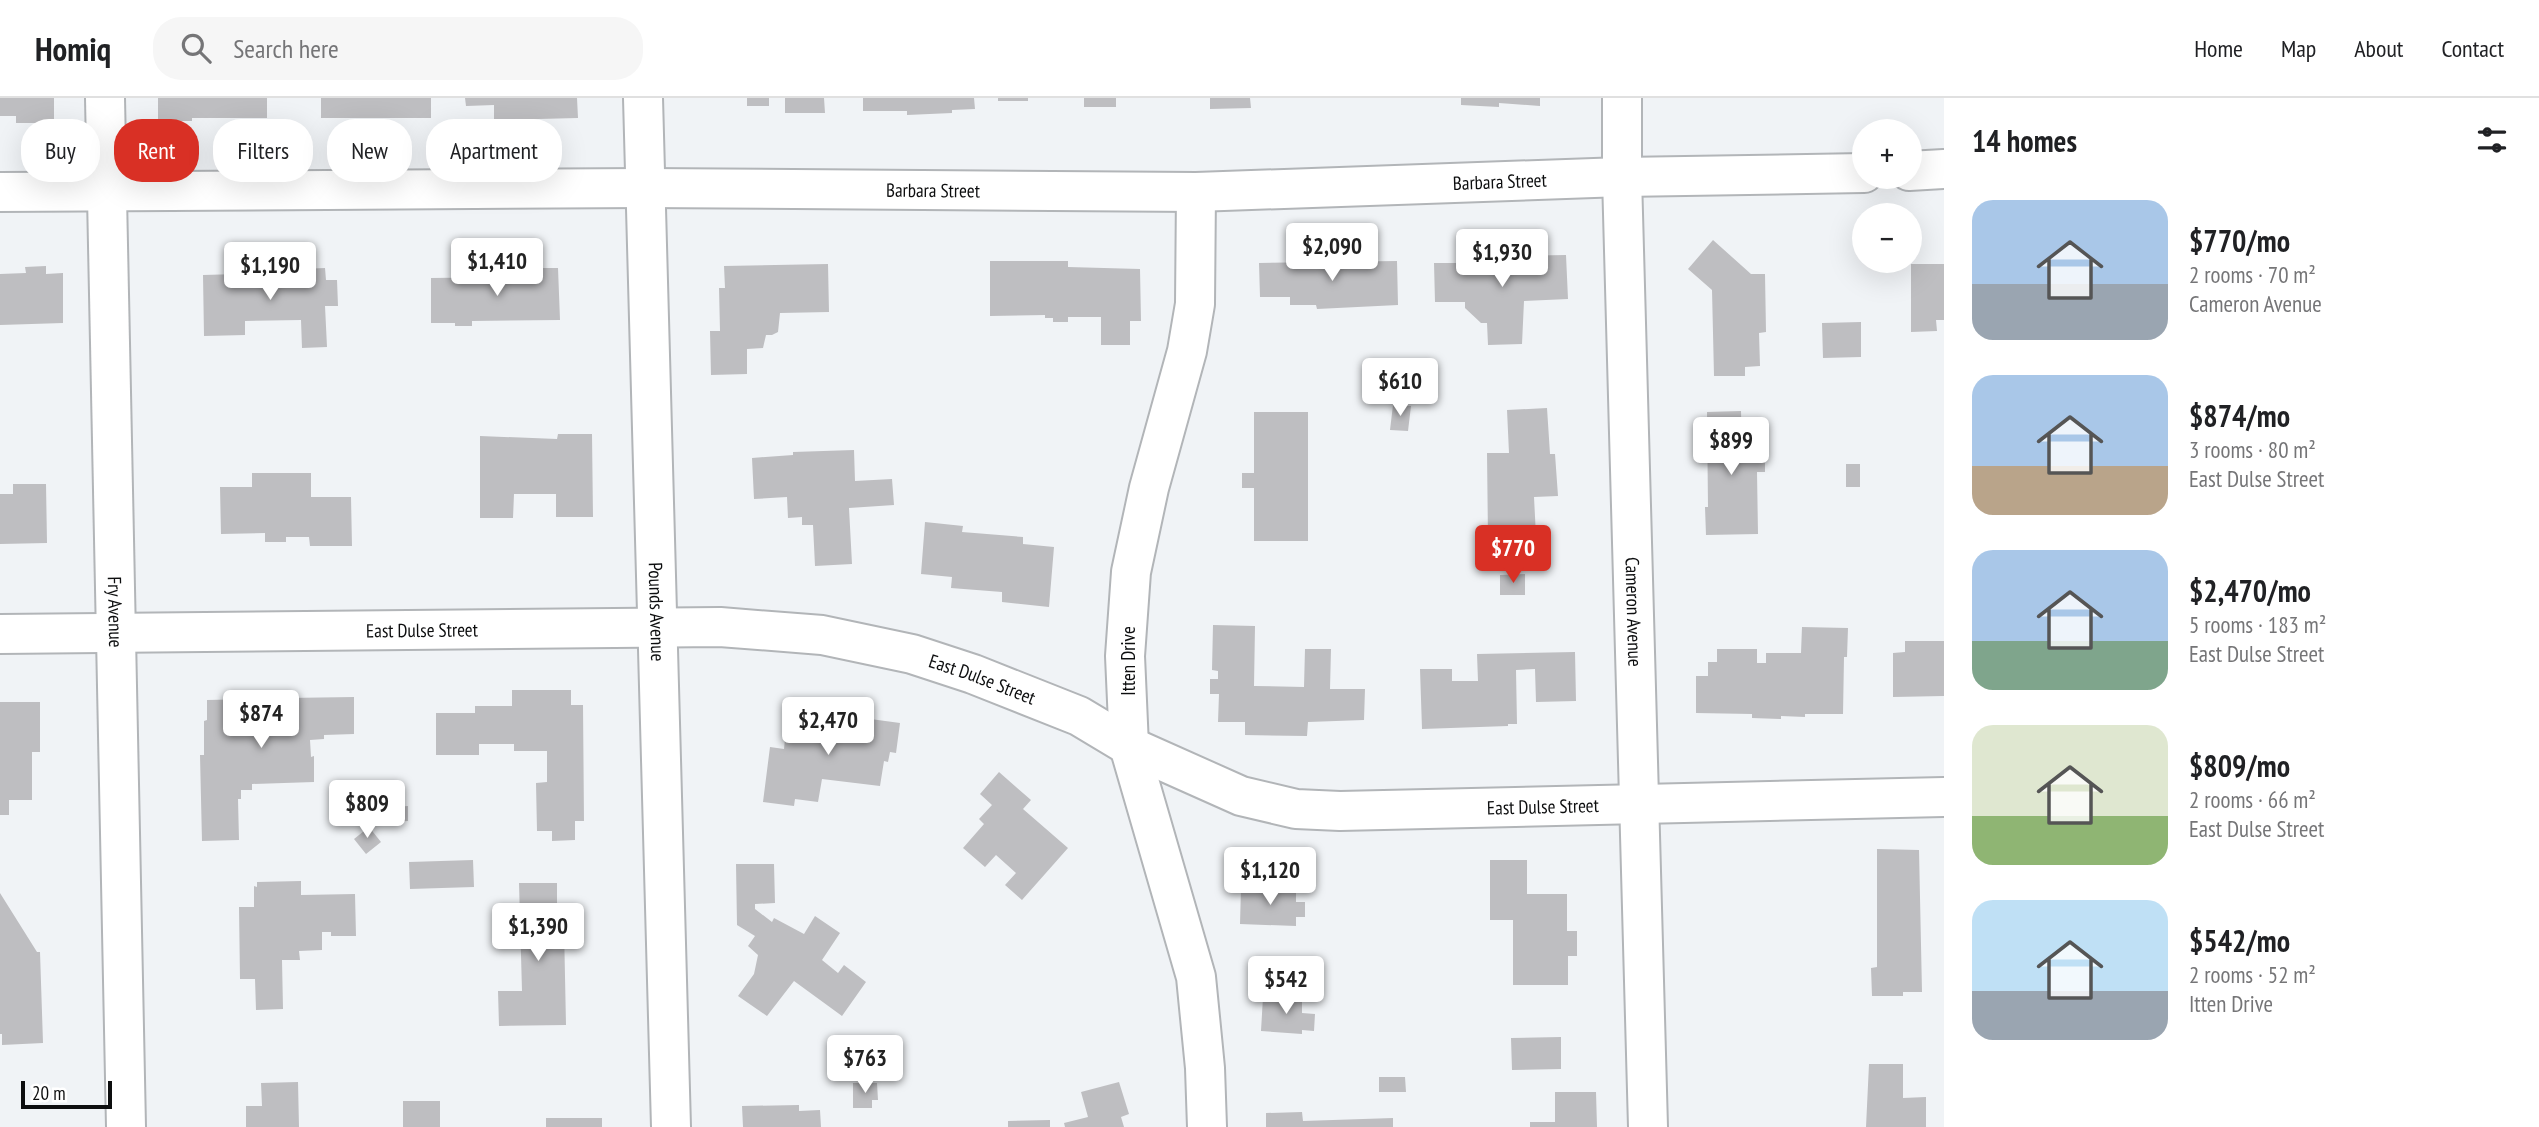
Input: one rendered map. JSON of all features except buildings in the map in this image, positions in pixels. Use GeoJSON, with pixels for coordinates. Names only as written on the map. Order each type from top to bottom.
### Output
{"type":"FeatureCollection","features":[{"type":"Feature","properties":{"kind":"street","name":"Fry Avenue"},"geometry":{"type":"LineString","coordinates":[[105,98],[126,1127]]}},
{"type":"Feature","properties":{"kind":"street","name":"Pounds Avenue"},"geometry":{"type":"LineString","coordinates":[[643,98],[671,1127]]}},
{"type":"Feature","properties":{"kind":"street","name":"Cameron Avenue"},"geometry":{"type":"LineString","coordinates":[[1622,98],[1648,1127]]}},
{"type":"Feature","properties":{"kind":"street"},"geometry":{"type":"LineString","coordinates":[[1922,170],[1944,169]]}},
{"type":"Feature","properties":{"kind":"street","name":"Barbara Street"},"geometry":{"type":"LineString","coordinates":[[0,192],[646,188],[1196,192],[1622,177],[1852,173]]}},
{"type":"Feature","properties":{"kind":"street","name":"Itten Drive"},"geometry":{"type":"LineString","coordinates":[[1196,192],[1197,253],[1193,316],[1187,351],[1149,488],[1131,572],[1125,656],[1129,746],[1196,977],[1205,1068],[1207,1127]]}},
{"type":"Feature","properties":{"kind":"street","name":"East Dulse Street"},"geometry":{"type":"LineString","coordinates":[[0,634],[720,627],[822,635],[912,654],[973,674],[1079,716],[1129,746],[1241,796],[1296,809],[1340,811],[1944,797]]}}]}
